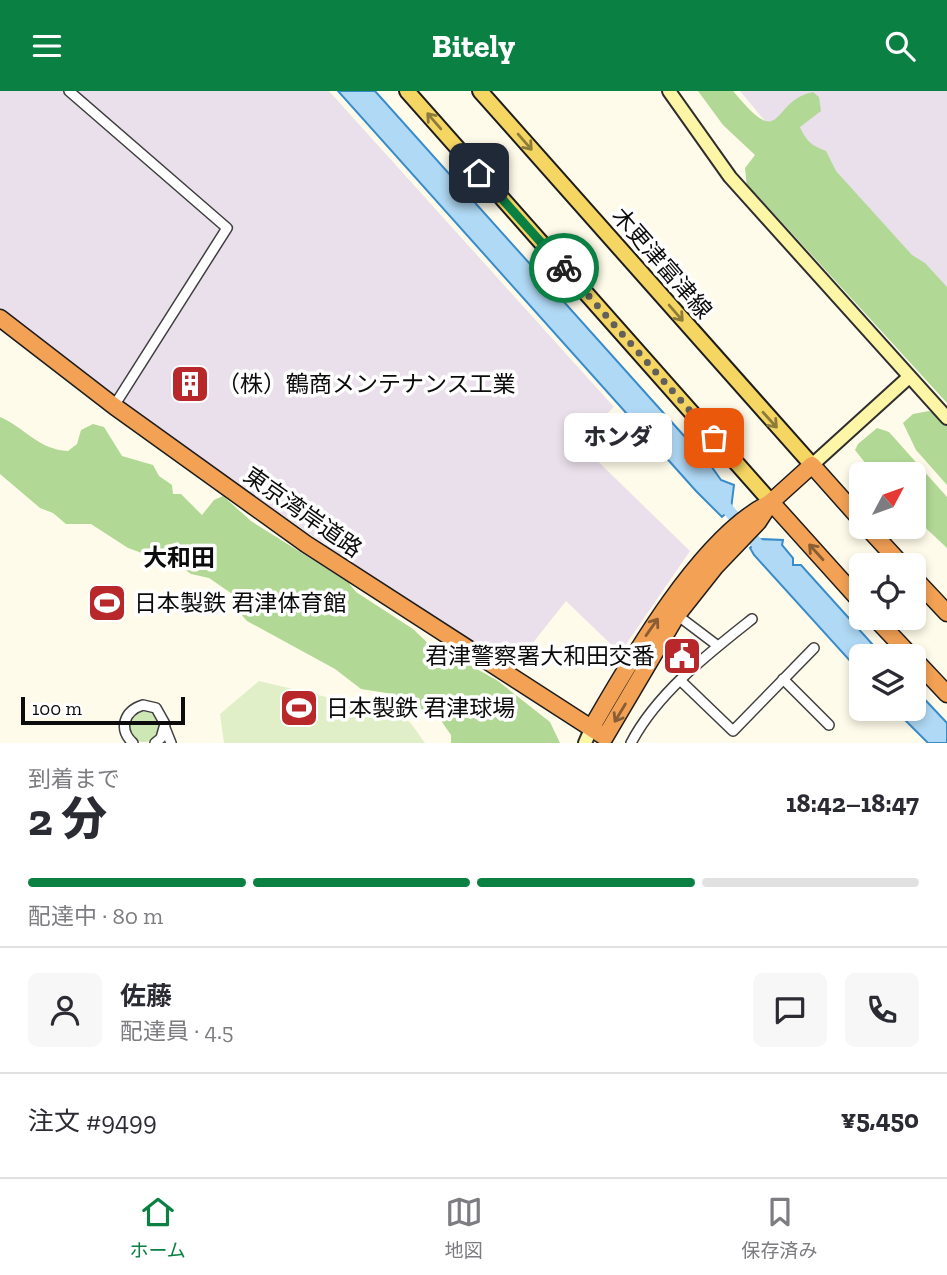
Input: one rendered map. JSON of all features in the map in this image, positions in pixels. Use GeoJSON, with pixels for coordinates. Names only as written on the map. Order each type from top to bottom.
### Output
{"type":"FeatureCollection","features":[{"type":"Feature","properties":{"kind":"highway","name":"東京湾岸道路"},"geometry":{"type":"LineString","coordinates":[[0,318],[114,406],[306,544],[604,738]]}},
{"type":"Feature","properties":{"kind":"highway"},"geometry":{"type":"LineString","coordinates":[[604,738],[657,620],[765,507],[811,465],[849,507]]}},
{"type":"Feature","properties":{"kind":"highway"},"geometry":{"type":"LineString","coordinates":[[765,507],[849,590]]}},
{"type":"Feature","properties":{"kind":"highway"},"geometry":{"type":"LineString","coordinates":[[604,738],[677,615],[732,539]]}},
{"type":"Feature","properties":{"kind":"highway"},"geometry":{"type":"LineString","coordinates":[[878,539],[891,553]]}},
{"type":"Feature","properties":{"kind":"highway"},"geometry":{"type":"LineString","coordinates":[[926,591],[947,614]]}},
{"type":"Feature","properties":{"kind":"highway"},"geometry":{"type":"LineString","coordinates":[[886,630],[900,644]]}},
{"type":"Feature","properties":{"kind":"highway"},"geometry":{"type":"LineString","coordinates":[[926,672],[947,694]]}},
{"type":"Feature","properties":{"kind":"main road"},"geometry":{"type":"LineString","coordinates":[[407,91],[765,507]]}},
{"type":"Feature","properties":{"kind":"main road","name":"木更津富津線"},"geometry":{"type":"LineString","coordinates":[[480,91],[811,465]]}},
{"type":"Feature","properties":{"kind":"street"},"geometry":{"type":"LineString","coordinates":[[69,91],[227,228],[114,406]]}},
{"type":"Feature","properties":{"kind":"street"},"geometry":{"type":"LineString","coordinates":[[669,91],[730,177],[947,418]]}},
{"type":"Feature","properties":{"kind":"street"},"geometry":{"type":"LineString","coordinates":[[811,465],[909,377]]}},
{"type":"Feature","properties":{"kind":"street"},"geometry":{"type":"LineString","coordinates":[[677,615],[718,646]]}},
{"type":"Feature","properties":{"kind":"street"},"geometry":{"type":"LineString","coordinates":[[631,743],[663,699],[718,646],[752,619]]}},
{"type":"Feature","properties":{"kind":"street"},"geometry":{"type":"LineString","coordinates":[[681,681],[733,731],[814,648]]}},
{"type":"Feature","properties":{"kind":"street"},"geometry":{"type":"LineString","coordinates":[[783,679],[829,725]]}},
{"type":"Feature","properties":{"kind":"street"},"geometry":{"type":"LineString","coordinates":[[133,743],[124,731],[124,722],[134,708],[143,705],[156,708],[162,715],[171,743]]}},
{"type":"Feature","properties":{"kind":"street"},"geometry":{"type":"LineString","coordinates":[[155,743],[165,729]]}},
{"type":"Feature","properties":{"kind":"street"},"geometry":{"type":"LineString","coordinates":[[585,743],[604,738]]}},
{"type":"Feature","properties":{"kind":"shaded area"},"geometry":{"type":"Polygon","coordinates":[[[0,91],[329,91],[614,407],[578,442],[690,551],[620,653],[566,601],[513,668],[401,597],[143,419],[0,310],[0,91]]]}},
{"type":"Feature","properties":{"kind":"shaded area"},"geometry":{"type":"Polygon","coordinates":[[[740,91],[947,91],[947,328],[827,196],[740,91]]]}},
{"type":"Feature","properties":{"kind":"green space"},"geometry":{"type":"Polygon","coordinates":[[[698,91],[733,91],[761,119],[770,121],[776,119],[799,97],[813,92],[819,97],[821,111],[800,127],[807,139],[826,151],[836,171],[912,255],[925,263],[947,287],[947,403],[757,195],[747,188],[745,168],[755,155],[723,125],[698,91]]]}},
{"type":"Feature","properties":{"kind":"green space"},"geometry":{"type":"Polygon","coordinates":[[[929,411],[947,421],[947,485],[916,450],[903,423],[913,414],[929,411]]]}},
{"type":"Feature","properties":{"kind":"green space"},"geometry":{"type":"Polygon","coordinates":[[[0,417],[49,447],[68,451],[77,444],[81,430],[93,424],[104,427],[122,456],[153,465],[159,476],[172,485],[173,494],[181,494],[202,515],[214,500],[223,496],[251,521],[348,582],[356,592],[413,629],[434,649],[454,656],[498,681],[550,722],[560,743],[451,743],[451,735],[437,715],[398,700],[393,694],[361,689],[335,669],[247,621],[237,610],[241,600],[209,578],[191,574],[166,556],[153,557],[128,548],[91,524],[66,524],[53,513],[40,508],[0,474],[0,417]]]}},
{"type":"Feature","properties":{"kind":"green space"},"geometry":{"type":"Polygon","coordinates":[[[877,428],[889,432],[916,462],[864,462],[855,450],[858,444],[877,428]]]}},
{"type":"Feature","properties":{"kind":"green space"},"geometry":{"type":"Polygon","coordinates":[[[926,473],[947,497],[947,548],[926,528],[926,473]]]}},
{"type":"Feature","properties":{"kind":"green space","name":"日本製鉄 君津球場"},"geometry":{"type":"Polygon","coordinates":[[[259,681],[394,713],[410,722],[425,743],[224,743],[220,714],[259,681]]]}},
{"type":"Feature","properties":{"kind":"green space"},"geometry":{"type":"Polygon","coordinates":[[[144,710],[155,715],[160,726],[155,737],[144,742],[133,737],[128,726],[133,715],[144,710]]]}},
{"type":"Feature","properties":{"kind":"water"},"geometry":{"type":"Polygon","coordinates":[[[338,91],[375,91],[721,480],[734,485],[731,509],[722,517],[696,491],[338,91]]]}},
{"type":"Feature","properties":{"kind":"water"},"geometry":{"type":"Polygon","coordinates":[[[759,539],[783,540],[782,545],[793,558],[793,565],[801,565],[849,618],[849,630],[860,630],[872,644],[849,644],[849,660],[750,548],[759,539]]]}},
{"type":"Feature","properties":{"kind":"water"},"geometry":{"type":"Polygon","coordinates":[[[926,701],[947,723],[947,743],[928,743],[906,721],[926,721],[926,701]]]}},
{"type":"Feature","properties":{"kind":"waterway"},"geometry":{"type":"LineString","coordinates":[[719,499],[766,554]]}},
{"type":"Feature","properties":{"kind":"way so far"},"geometry":{"type":"LineString","coordinates":[[564,268],[714,438]]}},
{"type":"Feature","properties":{"kind":"place","name":"（株）鶴商メンテナンス工業"},"geometry":{"type":"Point","coordinates":[190,384]}},
{"type":"Feature","properties":{"kind":"place","name":"ホンダ"},"geometry":{"type":"Point","coordinates":[714,438]}},
{"type":"Feature","properties":{"kind":"place","name":"日本製鉄 君津体育館"},"geometry":{"type":"Point","coordinates":[107,603]}},
{"type":"Feature","properties":{"kind":"place","name":"君津警察署大和田交番"},"geometry":{"type":"Point","coordinates":[682,656]}},
{"type":"Feature","properties":{"kind":"place","name":"日本製鉄 君津球場"},"geometry":{"type":"Point","coordinates":[299,708]}},
{"type":"Feature","properties":{"kind":"district","name":"大和田"},"geometry":{"type":"Point","coordinates":[179,557]}},
{"type":"Feature","properties":{"kind":"route"},"geometry":{"type":"LineString","coordinates":[[479,173],[564,268]]}}]}
